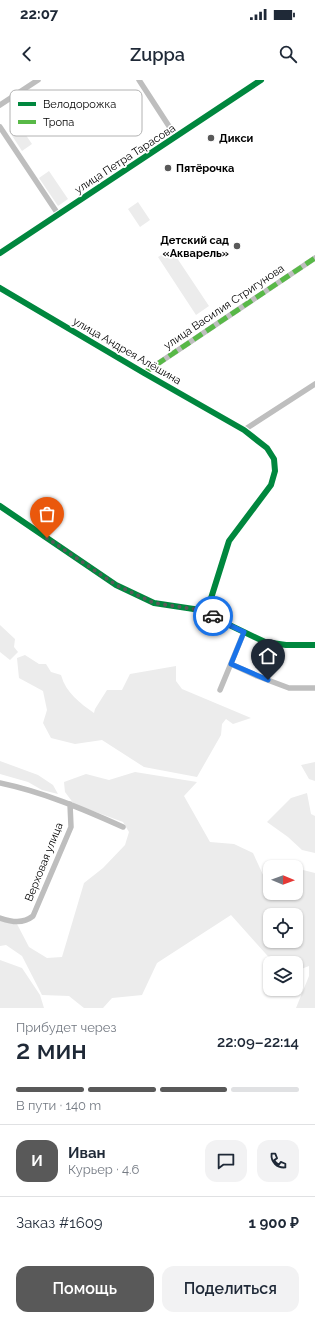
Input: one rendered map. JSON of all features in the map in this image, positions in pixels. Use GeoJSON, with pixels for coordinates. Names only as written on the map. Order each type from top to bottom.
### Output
{"type":"FeatureCollection","features":[{"type":"Feature","properties":{"kind":"street"},"geometry":{"type":"LineString","coordinates":[[23,90],[38,80]]}},
{"type":"Feature","properties":{"kind":"street"},"geometry":{"type":"LineString","coordinates":[[139,80],[176,137]]}},
{"type":"Feature","properties":{"kind":"street","name":"улица Петра Тарасова"},"geometry":{"type":"LineString","coordinates":[[0,253],[261,80]]}},
{"type":"Feature","properties":{"kind":"street"},"geometry":{"type":"LineString","coordinates":[[0,105],[10,98]]}},
{"type":"Feature","properties":{"kind":"street"},"geometry":{"type":"LineString","coordinates":[[0,128],[58,214]]}},
{"type":"Feature","properties":{"kind":"street","name":"улица Василия Стригунова"},"geometry":{"type":"LineString","coordinates":[[144,373],[315,258]]}},
{"type":"Feature","properties":{"kind":"street","name":"улица Андрея Алёшина"},"geometry":{"type":"LineString","coordinates":[[0,288],[244,430],[266,448],[274,459],[275,471],[272,486],[229,541],[207,611]]}},
{"type":"Feature","properties":{"kind":"street"},"geometry":{"type":"LineString","coordinates":[[244,430],[315,384]]}},
{"type":"Feature","properties":{"kind":"street"},"geometry":{"type":"LineString","coordinates":[[0,506],[116,585],[154,603],[207,611],[221,621],[265,642],[286,645],[315,645]]}},
{"type":"Feature","properties":{"kind":"street"},"geometry":{"type":"LineString","coordinates":[[220,690],[244,632]]}},
{"type":"Feature","properties":{"kind":"street"},"geometry":{"type":"LineString","coordinates":[[231,664],[289,688],[315,688]]}},
{"type":"Feature","properties":{"kind":"street"},"geometry":{"type":"LineString","coordinates":[[0,783],[26,789],[70,804],[123,827]]}},
{"type":"Feature","properties":{"kind":"street","name":"Верховая улица"},"geometry":{"type":"LineString","coordinates":[[0,918],[20,922],[28,920],[34,916],[71,827],[70,804]]}},
{"type":"Feature","properties":{"kind":"shaded area"},"geometry":{"type":"Polygon","coordinates":[[[12,136],[27,136],[32,144],[22,151],[12,136]]]}},
{"type":"Feature","properties":{"kind":"shaded area"},"geometry":{"type":"Polygon","coordinates":[[[49,171],[68,199],[58,206],[39,178],[49,171]]]}},
{"type":"Feature","properties":{"kind":"shaded area"},"geometry":{"type":"Polygon","coordinates":[[[138,202],[150,220],[140,227],[128,209],[138,202]]]}},
{"type":"Feature","properties":{"kind":"shaded area"},"geometry":{"type":"Polygon","coordinates":[[[171,249],[209,306],[196,315],[158,257],[171,249]]]}},
{"type":"Feature","properties":{"kind":"shaded area"},"geometry":{"type":"Polygon","coordinates":[[[0,625],[15,639],[14,647],[18,652],[10,660],[0,652],[0,625]]]}},
{"type":"Feature","properties":{"kind":"shaded area"},"geometry":{"type":"Polygon","coordinates":[[[25,655],[39,664],[46,664],[51,672],[61,675],[70,692],[94,713],[107,690],[122,690],[130,674],[176,666],[176,681],[182,689],[251,718],[233,724],[226,719],[222,724],[221,735],[197,777],[144,767],[102,740],[75,744],[51,738],[43,723],[47,710],[43,691],[19,678],[17,658],[25,655]]]}},
{"type":"Feature","properties":{"kind":"shaded area"},"geometry":{"type":"Polygon","coordinates":[[[0,761],[38,775],[53,785],[58,794],[42,790],[28,782],[0,774],[0,761]]]}},
{"type":"Feature","properties":{"kind":"shaded area"},"geometry":{"type":"Polygon","coordinates":[[[315,762],[315,781],[309,779],[301,765],[315,762]]]}},
{"type":"Feature","properties":{"kind":"shaded area"},"geometry":{"type":"Polygon","coordinates":[[[135,772],[197,782],[184,796],[210,842],[234,844],[253,853],[263,875],[263,900],[303,900],[303,870],[315,873],[315,1008],[296,1008],[301,996],[303,996],[303,991],[309,976],[309,966],[303,968],[303,956],[268,956],[231,915],[157,963],[142,995],[112,998],[103,1008],[84,1008],[69,996],[42,995],[22,956],[6,945],[0,946],[0,920],[17,924],[29,947],[47,958],[62,957],[84,883],[103,868],[125,845],[129,832],[123,822],[74,804],[65,792],[64,782],[86,774],[109,780],[135,772]]]}},
{"type":"Feature","properties":{"kind":"shaded area"},"geometry":{"type":"Polygon","coordinates":[[[307,793],[311,814],[315,816],[315,853],[302,850],[288,837],[267,822],[291,798],[307,793]]]}},
{"type":"Feature","properties":{"kind":"shaded area"},"geometry":{"type":"Polygon","coordinates":[[[0,960],[22,968],[40,995],[44,1008],[0,1008],[0,960]]]}},
{"type":"Feature","properties":{"kind":"marked path"},"geometry":{"type":"LineString","coordinates":[[144,373],[315,258]]}},
{"type":"Feature","properties":{"kind":"cycle path"},"geometry":{"type":"LineString","coordinates":[[0,253],[261,80]]}},
{"type":"Feature","properties":{"kind":"cycle path"},"geometry":{"type":"LineString","coordinates":[[0,288],[244,430],[267,448],[274,459],[275,471],[271,485],[229,541],[207,611]]}},
{"type":"Feature","properties":{"kind":"cycle path"},"geometry":{"type":"LineString","coordinates":[[0,506],[116,585],[154,603],[207,611],[221,621],[265,642],[286,645],[315,645]]}},
{"type":"Feature","properties":{"kind":"way so far"},"geometry":{"type":"LineString","coordinates":[[47,538],[116,585],[154,603],[207,611],[213,616]]}},
{"type":"Feature","properties":{"kind":"place","name":"Дикси"},"geometry":{"type":"Point","coordinates":[211,138]}},
{"type":"Feature","properties":{"kind":"place","name":"Пятёрочка"},"geometry":{"type":"Point","coordinates":[168,168]}},
{"type":"Feature","properties":{"kind":"place","name":"Детский сад «Акварель»"},"geometry":{"type":"Point","coordinates":[237,246]}},
{"type":"Feature","properties":{"kind":"route"},"geometry":{"type":"LineString","coordinates":[[213,616],[244,632],[231,664],[268,680]]}}]}
